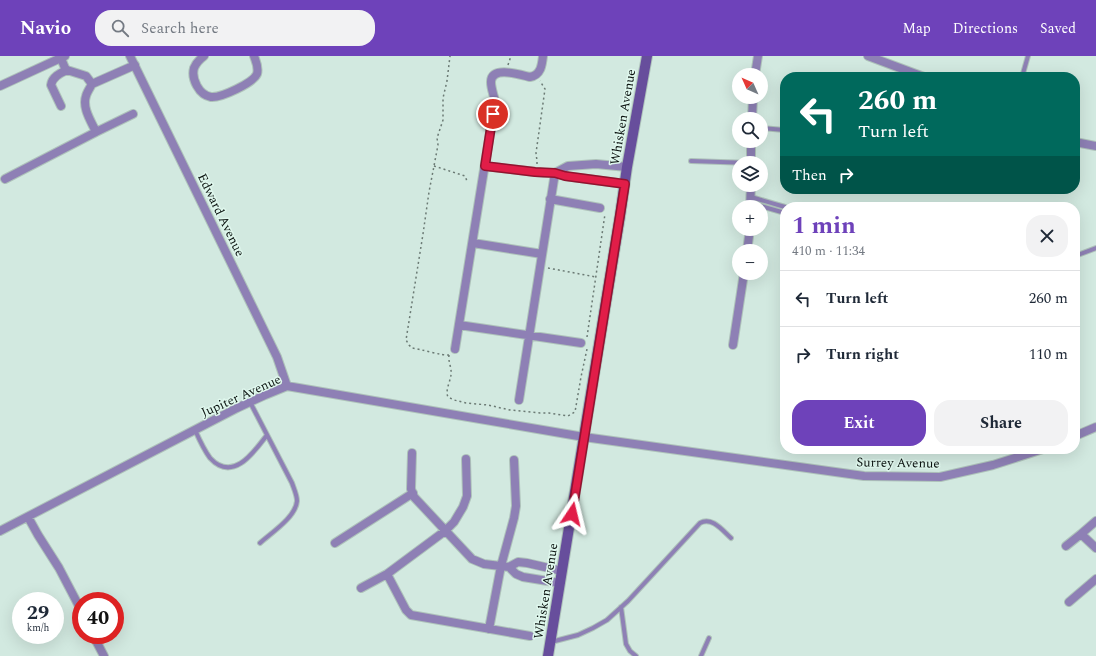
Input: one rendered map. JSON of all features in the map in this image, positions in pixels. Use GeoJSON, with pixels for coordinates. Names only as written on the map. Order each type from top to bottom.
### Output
{"type":"FeatureCollection","features":[{"type":"Feature","properties":{"kind":"street","name":"Edward Avenue"},"geometry":{"type":"LineString","coordinates":[[130,56],[277,357],[287,386]]}},
{"type":"Feature","properties":{"kind":"street"},"geometry":{"type":"LineString","coordinates":[[204,56],[197,62],[194,68],[194,77],[198,89],[210,97],[220,96],[251,81],[256,76],[258,68],[254,56]]}},
{"type":"Feature","properties":{"kind":"street"},"geometry":{"type":"LineString","coordinates":[[452,352],[459,325],[495,102],[491,78],[499,72],[534,77],[540,72],[543,56]]}},
{"type":"Feature","properties":{"kind":"street","name":"Whisken Avenue"},"geometry":{"type":"LineString","coordinates":[[548,656],[627,167],[647,56]]}},
{"type":"Feature","properties":{"kind":"street"},"geometry":{"type":"LineString","coordinates":[[752,56],[753,68]]}},
{"type":"Feature","properties":{"kind":"street"},"geometry":{"type":"LineString","coordinates":[[755,68],[758,56]]}},
{"type":"Feature","properties":{"kind":"street"},"geometry":{"type":"LineString","coordinates":[[868,56],[911,72]]}},
{"type":"Feature","properties":{"kind":"street"},"geometry":{"type":"LineString","coordinates":[[0,86],[62,57],[67,70],[86,76],[92,84]]}},
{"type":"Feature","properties":{"kind":"street"},"geometry":{"type":"LineString","coordinates":[[96,132],[86,110],[85,103],[86,96],[92,84],[134,65]]}},
{"type":"Feature","properties":{"kind":"street"},"geometry":{"type":"LineString","coordinates":[[61,106],[51,82],[55,77],[67,70]]}},
{"type":"Feature","properties":{"kind":"street"},"geometry":{"type":"LineString","coordinates":[[5,179],[132,114]]}},
{"type":"Feature","properties":{"kind":"street"},"geometry":{"type":"LineString","coordinates":[[1080,143],[1096,146]]}},
{"type":"Feature","properties":{"kind":"street"},"geometry":{"type":"LineString","coordinates":[[555,173],[568,166],[596,164],[627,167]]}},
{"type":"Feature","properties":{"kind":"street"},"geometry":{"type":"LineString","coordinates":[[485,166],[555,173],[565,176],[625,184]]}},
{"type":"Feature","properties":{"kind":"street"},"geometry":{"type":"LineString","coordinates":[[519,400],[555,173]]}},
{"type":"Feature","properties":{"kind":"street"},"geometry":{"type":"LineString","coordinates":[[550,199],[600,208]]}},
{"type":"Feature","properties":{"kind":"street"},"geometry":{"type":"LineString","coordinates":[[472,243],[542,254]]}},
{"type":"Feature","properties":{"kind":"street"},"geometry":{"type":"LineString","coordinates":[[734,345],[743,280]]}},
{"type":"Feature","properties":{"kind":"street"},"geometry":{"type":"LineString","coordinates":[[459,325],[586,343]]}},
{"type":"Feature","properties":{"kind":"street","name":"Jupiter Avenue"},"geometry":{"type":"LineString","coordinates":[[0,531],[250,402],[287,386],[584,437]]}},
{"type":"Feature","properties":{"kind":"street"},"geometry":{"type":"LineString","coordinates":[[1080,434],[1096,427]]}},
{"type":"Feature","properties":{"kind":"street","name":"Surrey Avenue"},"geometry":{"type":"LineString","coordinates":[[584,437],[864,476],[940,477],[993,465],[1027,454]]}},
{"type":"Feature","properties":{"kind":"street"},"geometry":{"type":"LineString","coordinates":[[412,453],[411,489],[414,497],[472,559],[484,564],[505,567],[523,577],[560,583]]}},
{"type":"Feature","properties":{"kind":"street"},"geometry":{"type":"LineString","coordinates":[[361,588],[387,574],[445,531],[454,522],[464,507],[467,496],[466,459]]}},
{"type":"Feature","properties":{"kind":"street"},"geometry":{"type":"LineString","coordinates":[[489,629],[505,567],[516,506],[514,460]]}},
{"type":"Feature","properties":{"kind":"street"},"geometry":{"type":"LineString","coordinates":[[335,543],[413,493]]}},
{"type":"Feature","properties":{"kind":"street"},"geometry":{"type":"LineString","coordinates":[[28,517],[59,568],[72,593]]}},
{"type":"Feature","properties":{"kind":"street"},"geometry":{"type":"LineString","coordinates":[[1066,546],[1096,521]]}},
{"type":"Feature","properties":{"kind":"street"},"geometry":{"type":"LineString","coordinates":[[1081,534],[1096,548]]}},
{"type":"Feature","properties":{"kind":"street"},"geometry":{"type":"LineString","coordinates":[[505,567],[518,562],[562,571]]}},
{"type":"Feature","properties":{"kind":"street"},"geometry":{"type":"LineString","coordinates":[[537,579],[540,566]]}},
{"type":"Feature","properties":{"kind":"street"},"geometry":{"type":"LineString","coordinates":[[387,574],[406,610],[411,615],[530,636]]}},
{"type":"Feature","properties":{"kind":"street"},"geometry":{"type":"LineString","coordinates":[[1069,602],[1096,579]]}},
{"type":"Feature","properties":{"kind":"street"},"geometry":{"type":"LineString","coordinates":[[98,644],[104,656]]}},
{"type":"Feature","properties":{"kind":"lane"},"geometry":{"type":"LineString","coordinates":[[1023,72],[1028,56]]}},
{"type":"Feature","properties":{"kind":"lane"},"geometry":{"type":"LineString","coordinates":[[768,129],[780,130]]}},
{"type":"Feature","properties":{"kind":"lane"},"geometry":{"type":"LineString","coordinates":[[691,161],[732,162]]}},
{"type":"Feature","properties":{"kind":"lane"},"geometry":{"type":"LineString","coordinates":[[768,205],[780,206]]}},
{"type":"Feature","properties":{"kind":"lane"},"geometry":{"type":"LineString","coordinates":[[768,208],[780,211]]}},
{"type":"Feature","properties":{"kind":"lane"},"geometry":{"type":"LineString","coordinates":[[1080,254],[1096,248]]}},
{"type":"Feature","properties":{"kind":"lane"},"geometry":{"type":"LineString","coordinates":[[250,402],[292,483],[296,493],[297,502],[295,509],[288,519],[260,543]]}},
{"type":"Feature","properties":{"kind":"lane"},"geometry":{"type":"LineString","coordinates":[[195,430],[209,456],[216,463],[224,467],[233,466],[249,458],[267,435]]}},
{"type":"Feature","properties":{"kind":"lane"},"geometry":{"type":"LineString","coordinates":[[550,642],[578,635],[607,620],[703,521],[708,520],[714,523],[731,538]]}},
{"type":"Feature","properties":{"kind":"lane"},"geometry":{"type":"LineString","coordinates":[[621,607],[626,644],[630,651],[636,656]]}},
{"type":"Feature","properties":{"kind":"lane"},"geometry":{"type":"LineString","coordinates":[[701,656],[709,638]]}},
{"type":"Feature","properties":{"kind":"path"},"geometry":{"type":"LineString","coordinates":[[450,56],[443,98],[443,120],[437,138],[438,145],[429,192],[406,340],[412,348],[446,356],[452,352]]}},
{"type":"Feature","properties":{"kind":"path"},"geometry":{"type":"LineString","coordinates":[[534,77],[541,82],[546,89],[536,153],[537,160],[535,172]]}},
{"type":"Feature","properties":{"kind":"path"},"geometry":{"type":"LineString","coordinates":[[434,166],[464,176],[467,181]]}},
{"type":"Feature","properties":{"kind":"path"},"geometry":{"type":"LineString","coordinates":[[452,352],[449,359],[451,373],[447,394],[448,398],[540,414],[549,413],[568,416],[575,412],[605,216],[605,211],[600,208]]}},
{"type":"Feature","properties":{"kind":"path"},"geometry":{"type":"LineString","coordinates":[[540,267],[596,277]]}},
{"type":"Feature","properties":{"kind":"route"},"geometry":{"type":"LineString","coordinates":[[493,114],[485,166],[555,173],[565,176],[625,184],[572,514]]}}]}
